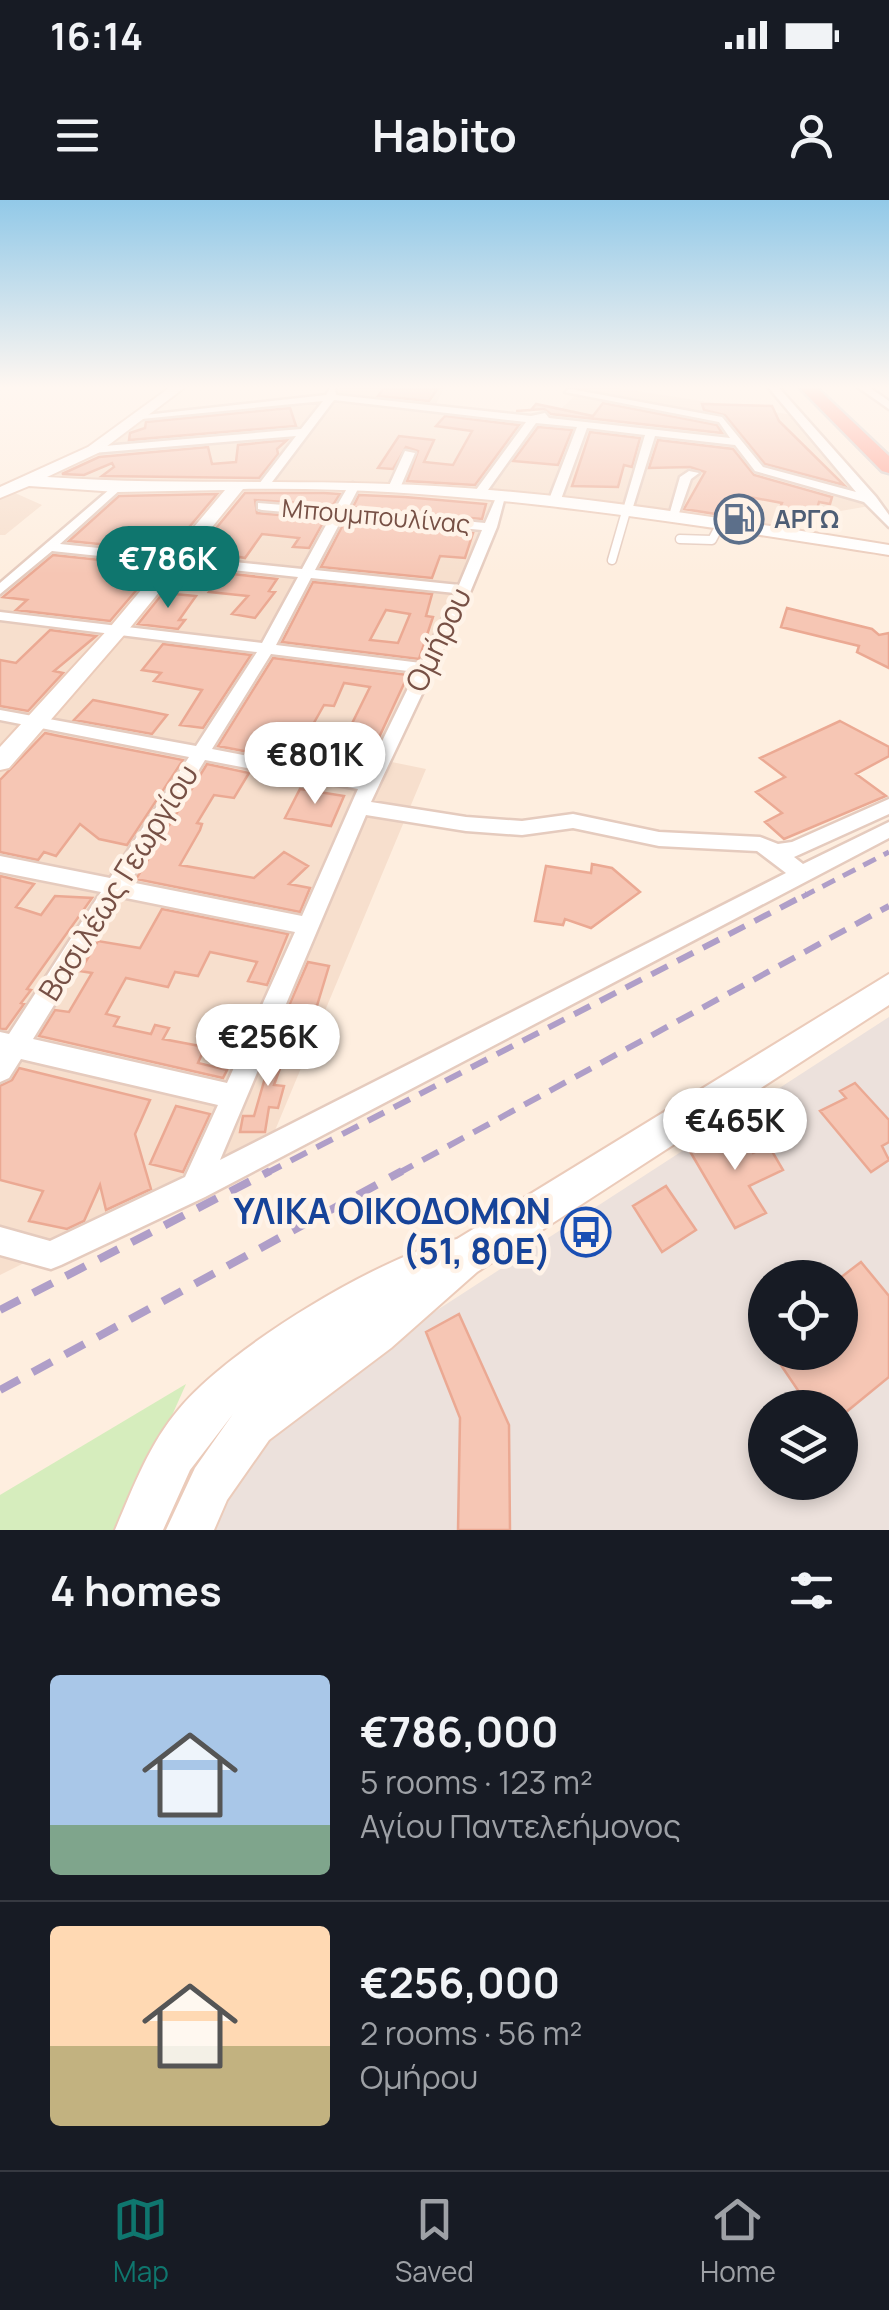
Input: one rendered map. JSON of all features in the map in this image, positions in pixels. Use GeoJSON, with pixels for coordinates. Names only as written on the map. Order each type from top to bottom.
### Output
{"type":"FeatureCollection","features":[{"type":"Feature","properties":{"kind":"street"},"geometry":{"type":"LineString","coordinates":[[0,493],[93,450]]}},
{"type":"Feature","properties":{"kind":"street"},"geometry":{"type":"LineString","coordinates":[[266,484],[292,450]]}},
{"type":"Feature","properties":{"kind":"street"},"geometry":{"type":"LineString","coordinates":[[479,494],[510,450]]}},
{"type":"Feature","properties":{"kind":"street"},"geometry":{"type":"LineString","coordinates":[[554,502],[574,450]]}},
{"type":"Feature","properties":{"kind":"street"},"geometry":{"type":"LineString","coordinates":[[626,510],[645,450]]}},
{"type":"Feature","properties":{"kind":"street"},"geometry":{"type":"LineString","coordinates":[[744,450],[759,469],[872,500]]}},
{"type":"Feature","properties":{"kind":"street"},"geometry":{"type":"LineString","coordinates":[[828,450],[889,523]]}},
{"type":"Feature","properties":{"kind":"street"},"geometry":{"type":"LineString","coordinates":[[394,488],[409,453]]}},
{"type":"Feature","properties":{"kind":"street"},"geometry":{"type":"LineString","coordinates":[[672,516],[686,477],[693,474]]}},
{"type":"Feature","properties":{"kind":"street"},"geometry":{"type":"LineString","coordinates":[[29,481],[117,487],[266,484],[479,494],[672,516],[889,550]]}},
{"type":"Feature","properties":{"kind":"street"},"geometry":{"type":"LineString","coordinates":[[0,762],[118,630],[236,486]]}},
{"type":"Feature","properties":{"kind":"street"},"geometry":{"type":"LineString","coordinates":[[0,590],[117,487]]}},
{"type":"Feature","properties":{"kind":"street","name":"Βασιλέως Γεωργίου"},"geometry":{"type":"LineString","coordinates":[[0,1070],[7,1045],[118,888],[267,648],[352,487]]}},
{"type":"Feature","properties":{"kind":"street","name":"Ομήρου"},"geometry":{"type":"LineString","coordinates":[[195,1187],[364,796],[464,590],[502,496]]}},
{"type":"Feature","properties":{"kind":"street","name":"Μπουμπουλίνας"},"geometry":{"type":"LineString","coordinates":[[262,506],[491,527]]}},
{"type":"Feature","properties":{"kind":"street"},"geometry":{"type":"LineString","coordinates":[[50,546],[464,590]]}},
{"type":"Feature","properties":{"kind":"street"},"geometry":{"type":"LineString","coordinates":[[0,616],[425,668]]}},
{"type":"Feature","properties":{"kind":"street"},"geometry":{"type":"LineString","coordinates":[[0,714],[201,753],[498,827],[538,827],[573,821],[659,839],[760,844],[776,852],[802,875]]}},
{"type":"Feature","properties":{"kind":"street"},"geometry":{"type":"LineString","coordinates":[[776,852],[795,849],[889,806]]}},
{"type":"Feature","properties":{"kind":"street"},"geometry":{"type":"LineString","coordinates":[[0,1241],[52,1255],[195,1187],[889,830]]}},
{"type":"Feature","properties":{"kind":"street"},"geometry":{"type":"LineString","coordinates":[[0,864],[308,926]]}},
{"type":"Feature","properties":{"kind":"street"},"geometry":{"type":"LineString","coordinates":[[190,1530],[211,1484],[253,1424],[376,1333],[462,1258],[889,988]]}},
{"type":"Feature","properties":{"kind":"street"},"geometry":{"type":"LineString","coordinates":[[7,1045],[234,1097]]}},
{"type":"Feature","properties":{"kind":"street"},"geometry":{"type":"LineString","coordinates":[[139,1530],[169,1458],[226,1387],[269,1356],[377,1292],[428,1266],[462,1258]]}},
{"type":"Feature","properties":{"kind":"lane"},"geometry":{"type":"LineString","coordinates":[[612,560],[626,510]]}},
{"type":"Feature","properties":{"kind":"lane"},"geometry":{"type":"LineString","coordinates":[[680,539],[712,540],[721,523]]}},
{"type":"Feature","properties":{"kind":"shaded area"},"geometry":{"type":"Polygon","coordinates":[[[825,450],[875,505],[812,516],[793,531],[500,496],[377,759],[426,769],[271,1140],[0,1275],[0,592],[119,489],[41,481],[97,453],[825,450]]]}},
{"type":"Feature","properties":{"kind":"shaded area"},"geometry":{"type":"Polygon","coordinates":[[[15,493],[42,505],[0,535],[0,499],[15,493]]]}},
{"type":"Feature","properties":{"kind":"shaded area"},"geometry":{"type":"Polygon","coordinates":[[[889,1017],[889,1530],[205,1530],[206,1521],[300,1399],[889,1017]]]}},
{"type":"Feature","properties":{"kind":"green space"},"geometry":{"type":"Polygon","coordinates":[[[186,1384],[121,1530],[0,1530],[0,1495],[186,1384]]]}},
{"type":"Feature","properties":{"kind":"building"},"geometry":{"type":"Polygon","coordinates":[[[175,450],[209,450],[212,464],[236,462],[237,450],[277,450],[259,478],[102,476],[114,467],[112,463],[84,475],[62,474],[99,457],[175,450]]]}},
{"type":"Feature","properties":{"kind":"building"},"geometry":{"type":"Polygon","coordinates":[[[390,450],[404,450],[393,469],[378,468],[390,450]]]}},
{"type":"Feature","properties":{"kind":"building"},"geometry":{"type":"Polygon","coordinates":[[[415,450],[429,450],[424,462],[453,465],[461,450],[501,450],[475,485],[407,481],[415,450]]]}},
{"type":"Feature","properties":{"kind":"building"},"geometry":{"type":"Polygon","coordinates":[[[521,450],[564,450],[558,465],[513,461],[521,450]]]}},
{"type":"Feature","properties":{"kind":"building"},"geometry":{"type":"Polygon","coordinates":[[[584,450],[637,450],[632,467],[624,465],[618,487],[572,486],[584,450]]]}},
{"type":"Feature","properties":{"kind":"building"},"geometry":{"type":"Polygon","coordinates":[[[655,450],[734,450],[754,475],[832,497],[830,504],[819,502],[814,520],[778,512],[782,503],[744,496],[735,517],[684,509],[705,472],[690,467],[649,468],[655,450]]]}},
{"type":"Feature","properties":{"kind":"building"},"geometry":{"type":"Polygon","coordinates":[[[754,450],[809,450],[844,485],[765,464],[754,450]]]}},
{"type":"Feature","properties":{"kind":"building"},"geometry":{"type":"Polygon","coordinates":[[[245,493],[340,494],[333,505],[255,500],[257,513],[325,519],[309,548],[293,547],[299,538],[262,534],[245,558],[199,549],[245,493]]]}},
{"type":"Feature","properties":{"kind":"building"},"geometry":{"type":"Polygon","coordinates":[[[217,494],[169,551],[69,541],[119,496],[217,494]]]}},
{"type":"Feature","properties":{"kind":"building"},"geometry":{"type":"Polygon","coordinates":[[[359,495],[486,504],[482,519],[353,507],[359,495]]]}},
{"type":"Feature","properties":{"kind":"building"},"geometry":{"type":"Polygon","coordinates":[[[345,521],[473,533],[465,558],[440,556],[432,578],[321,567],[345,521]]]}},
{"type":"Feature","properties":{"kind":"building"},"geometry":{"type":"Polygon","coordinates":[[[53,555],[157,566],[110,621],[16,610],[27,600],[3,597],[53,555]]]}},
{"type":"Feature","properties":{"kind":"building"},"geometry":{"type":"Polygon","coordinates":[[[224,573],[277,579],[269,591],[275,592],[255,618],[232,614],[248,596],[209,592],[224,573]]]}},
{"type":"Feature","properties":{"kind":"building"},"geometry":{"type":"Polygon","coordinates":[[[313,582],[432,594],[426,616],[433,617],[419,659],[282,642],[313,582]],[[386,610],[370,640],[398,643],[410,614],[386,610]]]}},
{"type":"Feature","properties":{"kind":"building"},"geometry":{"type":"Polygon","coordinates":[[[163,593],[196,596],[179,620],[185,620],[178,629],[138,624],[163,593]]]}},
{"type":"Feature","properties":{"kind":"building"},"geometry":{"type":"Polygon","coordinates":[[[787,608],[872,629],[879,635],[889,633],[889,668],[857,652],[859,646],[781,627],[787,608]]]}},
{"type":"Feature","properties":{"kind":"building"},"geometry":{"type":"Polygon","coordinates":[[[50,630],[96,636],[54,671],[63,673],[28,711],[0,706],[0,660],[16,663],[50,630]]]}},
{"type":"Feature","properties":{"kind":"building"},"geometry":{"type":"Polygon","coordinates":[[[163,644],[251,655],[203,728],[180,725],[202,690],[154,681],[161,673],[142,670],[163,644]]]}},
{"type":"Feature","properties":{"kind":"building"},"geometry":{"type":"Polygon","coordinates":[[[273,658],[408,675],[362,774],[330,768],[370,687],[344,683],[334,706],[324,705],[311,728],[324,730],[309,764],[291,760],[299,745],[257,738],[249,752],[218,746],[273,658]]]}},
{"type":"Feature","properties":{"kind":"building"},"geometry":{"type":"Polygon","coordinates":[[[93,700],[167,715],[152,734],[74,720],[93,700]]]}},
{"type":"Feature","properties":{"kind":"building"},"geometry":{"type":"Polygon","coordinates":[[[840,721],[889,747],[889,756],[856,774],[886,796],[784,839],[765,822],[782,813],[756,792],[785,777],[760,758],[840,721]]]}},
{"type":"Feature","properties":{"kind":"building"},"geometry":{"type":"Polygon","coordinates":[[[45,733],[183,760],[127,845],[99,839],[80,824],[56,856],[44,852],[38,860],[0,852],[0,780],[45,733]]]}},
{"type":"Feature","properties":{"kind":"building"},"geometry":{"type":"Polygon","coordinates":[[[207,764],[249,773],[234,798],[214,795],[197,823],[202,824],[200,830],[180,865],[254,878],[284,852],[308,866],[289,884],[310,888],[300,912],[136,879],[207,764]]]}},
{"type":"Feature","properties":{"kind":"building"},"geometry":{"type":"Polygon","coordinates":[[[300,789],[344,796],[331,826],[285,818],[300,789]]]}},
{"type":"Feature","properties":{"kind":"building"},"geometry":{"type":"Polygon","coordinates":[[[592,864],[612,868],[640,892],[591,928],[565,919],[563,925],[535,921],[546,866],[591,873],[592,864]]]}},
{"type":"Feature","properties":{"kind":"building"},"geometry":{"type":"Polygon","coordinates":[[[0,876],[34,884],[16,907],[41,915],[55,896],[92,898],[27,989],[31,990],[21,1003],[24,1004],[6,1029],[0,1029],[0,876]]]}},
{"type":"Feature","properties":{"kind":"building"},"geometry":{"type":"Polygon","coordinates":[[[162,909],[288,934],[267,985],[248,981],[257,962],[210,952],[198,976],[175,972],[168,987],[126,978],[106,1014],[119,1017],[114,1026],[151,1034],[155,1025],[169,1028],[163,1039],[205,1047],[198,1063],[227,1070],[223,1078],[39,1036],[55,1010],[69,1012],[92,973],[80,971],[98,941],[140,948],[162,909]]]}},
{"type":"Feature","properties":{"kind":"building"},"geometry":{"type":"Polygon","coordinates":[[[308,962],[329,966],[316,1009],[288,1008],[308,962]]]}},
{"type":"Feature","properties":{"kind":"building"},"geometry":{"type":"Polygon","coordinates":[[[277,1035],[291,1038],[274,1085],[284,1086],[278,1108],[269,1107],[265,1132],[240,1132],[243,1116],[254,1116],[269,1064],[265,1064],[277,1035]]]}},
{"type":"Feature","properties":{"kind":"building"},"geometry":{"type":"Polygon","coordinates":[[[19,1068],[150,1100],[135,1134],[151,1189],[106,1210],[100,1185],[84,1221],[67,1229],[29,1221],[43,1191],[0,1180],[0,1086],[12,1080],[19,1068]]]}},
{"type":"Feature","properties":{"kind":"building"},"geometry":{"type":"Polygon","coordinates":[[[855,1083],[889,1120],[889,1142],[882,1146],[889,1160],[871,1172],[820,1111],[846,1098],[840,1091],[855,1083]]]}},
{"type":"Feature","properties":{"kind":"building"},"geometry":{"type":"Polygon","coordinates":[[[176,1106],[210,1114],[183,1172],[150,1164],[176,1106]]]}},
{"type":"Feature","properties":{"kind":"building"},"geometry":{"type":"Polygon","coordinates":[[[736,1127],[753,1153],[769,1146],[783,1170],[749,1186],[766,1213],[735,1228],[688,1148],[736,1127]]]}},
{"type":"Feature","properties":{"kind":"building"},"geometry":{"type":"Polygon","coordinates":[[[666,1186],[696,1230],[662,1252],[633,1206],[666,1186]]]}},
{"type":"Feature","properties":{"kind":"building"},"geometry":{"type":"Polygon","coordinates":[[[861,1262],[889,1296],[889,1377],[858,1402],[858,1390],[798,1390],[784,1370],[858,1370],[861,1262]]]}},
{"type":"Feature","properties":{"kind":"building"},"geometry":{"type":"Polygon","coordinates":[[[459,1314],[509,1425],[510,1530],[458,1530],[460,1418],[426,1332],[459,1314]]]}},
{"type":"Feature","properties":{"kind":"railway"},"geometry":{"type":"LineString","coordinates":[[802,897],[889,852]]}},
{"type":"Feature","properties":{"kind":"railway"},"geometry":{"type":"LineString","coordinates":[[265,1174],[807,894]]}},
{"type":"Feature","properties":{"kind":"railway"},"geometry":{"type":"LineString","coordinates":[[397,1174],[889,906]]}},
{"type":"Feature","properties":{"kind":"railway"},"geometry":{"type":"LineString","coordinates":[[0,1310],[270,1171]]}},
{"type":"Feature","properties":{"kind":"railway"},"geometry":{"type":"LineString","coordinates":[[0,1390],[402,1171]]}},
{"type":"Feature","properties":{"kind":"place","name":"ΑΡΓΩ"},"geometry":{"type":"Point","coordinates":[739,519]}},
{"type":"Feature","properties":{"kind":"place","name":"ΥΛΙΚΑ ΟΙΚΟΔΟΜΩΝ (51, 80Ε)"},"geometry":{"type":"Point","coordinates":[586,1232]}}]}
